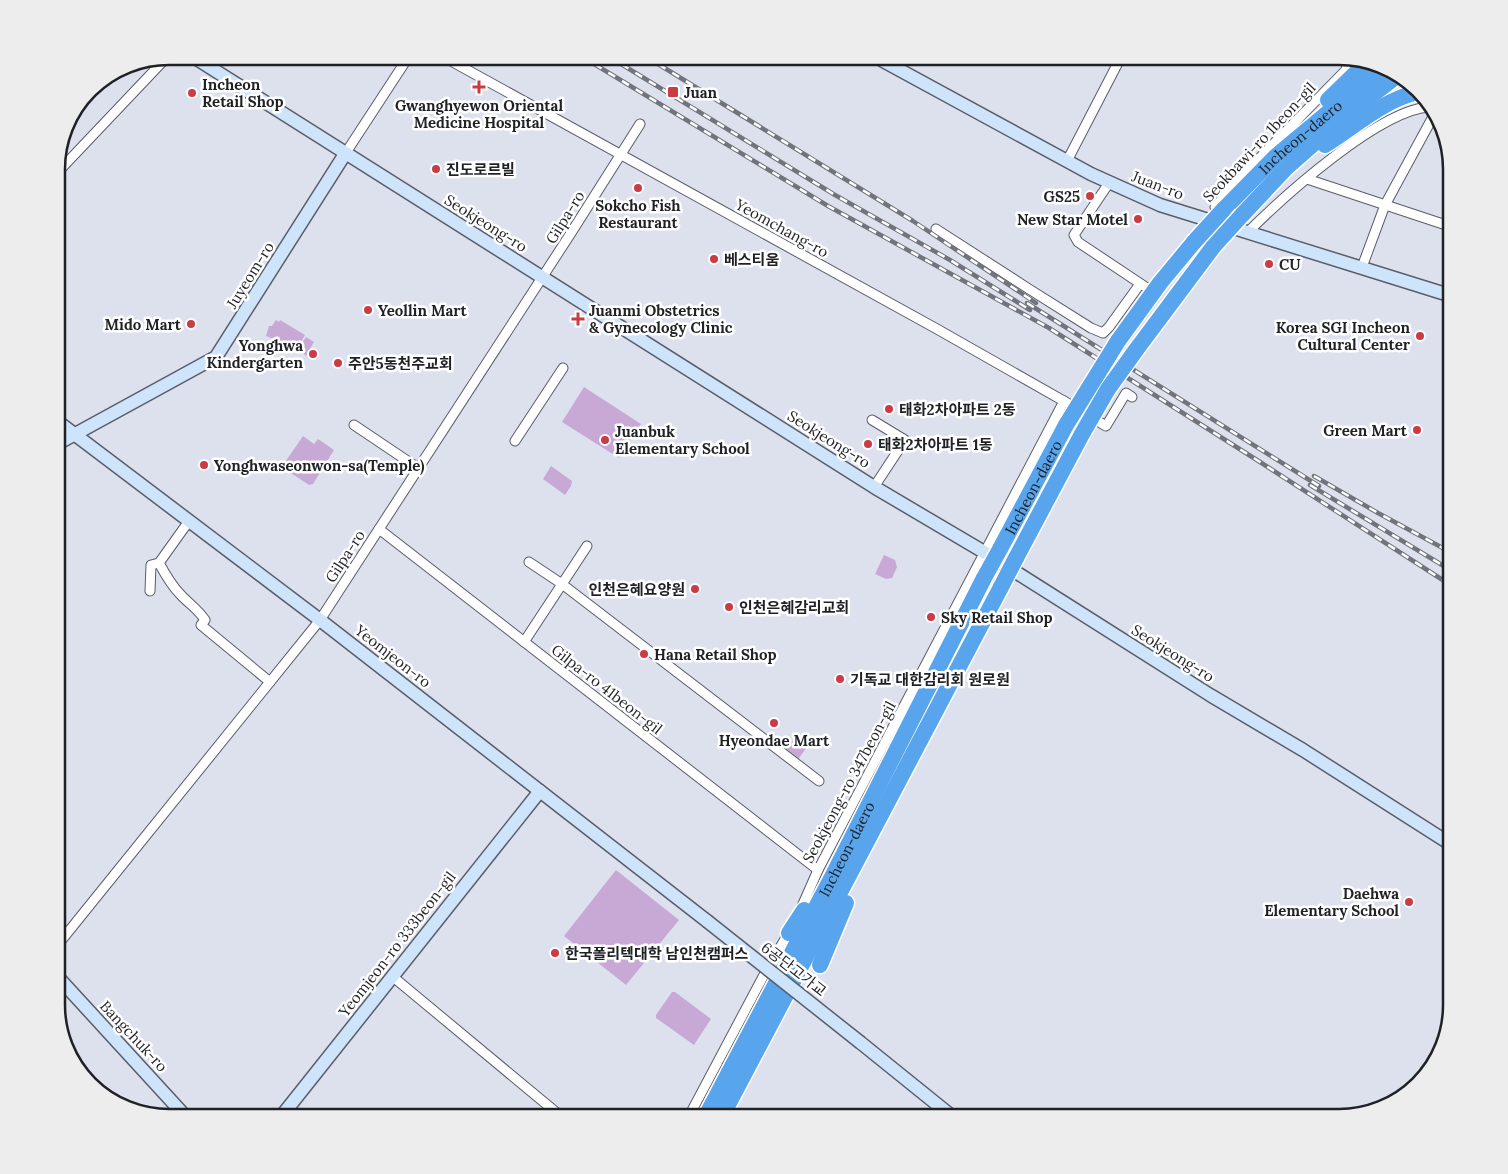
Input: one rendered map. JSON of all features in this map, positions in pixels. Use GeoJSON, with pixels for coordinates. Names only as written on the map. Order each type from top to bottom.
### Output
{"type":"FeatureCollection","features":[{"type":"Feature","properties":{"kind":"highway"},"geometry":{"type":"LineString","coordinates":[[1281,162],[1310,118],[1361,68]]}},
{"type":"Feature","properties":{"kind":"highway","name":"Incheon-daero"},"geometry":{"type":"LineString","coordinates":[[710,1109],[1001,587],[1108,389],[1213,247],[1242,215],[1281,162],[1344,99],[1377,73]]}},
{"type":"Feature","properties":{"kind":"highway","name":"Incheon-daero"},"geometry":{"type":"LineString","coordinates":[[726,1109],[880,802],[984,578],[1066,425],[1118,341],[1147,288],[1194,242],[1224,209],[1281,162],[1391,80]]}},
{"type":"Feature","properties":{"kind":"highway"},"geometry":{"type":"LineString","coordinates":[[1281,162],[1409,93]]}},
{"type":"Feature","properties":{"kind":"highway"},"geometry":{"type":"LineString","coordinates":[[790,933],[811,900],[845,838],[880,802]]}},
{"type":"Feature","properties":{"kind":"highway"},"geometry":{"type":"LineString","coordinates":[[820,965],[880,802]]}},
{"type":"Feature","properties":{"kind":"main road","name":"Seokjeong-ro"},"geometry":{"type":"LineString","coordinates":[[206,65],[874,487],[984,552],[1443,839]]}},
{"type":"Feature","properties":{"kind":"main road","name":"Juan-ro"},"geometry":{"type":"LineString","coordinates":[[891,65],[1109,183],[1160,205],[1443,293]]}},
{"type":"Feature","properties":{"kind":"main road","name":"Juyeom-ro"},"geometry":{"type":"LineString","coordinates":[[65,440],[216,357],[345,154]]}},
{"type":"Feature","properties":{"kind":"main road","name":"Yeomjeon-ro"},"geometry":{"type":"LineString","coordinates":[[65,428],[320,620],[707,921]]}},
{"type":"Feature","properties":{"kind":"main road","name":"Yeomjeon-ro 333beon-gil"},"geometry":{"type":"LineString","coordinates":[[287,1109],[540,791]]}},
{"type":"Feature","properties":{"kind":"main road","name":"6공단고가교"},"geometry":{"type":"LineString","coordinates":[[707,921],[943,1109]]}},
{"type":"Feature","properties":{"kind":"main road","name":"Bangchuk-ro"},"geometry":{"type":"LineString","coordinates":[[65,986],[179,1109]]}},
{"type":"Feature","properties":{"kind":"street","name":"Juyeom-ro"},"geometry":{"type":"LineString","coordinates":[[345,154],[403,65]]}},
{"type":"Feature","properties":{"kind":"street","name":"Yeomchang-ro"},"geometry":{"type":"LineString","coordinates":[[458,65],[954,338],[1106,426],[1126,393],[1132,397]]}},
{"type":"Feature","properties":{"kind":"street"},"geometry":{"type":"LineString","coordinates":[[1067,161],[1116,65]]}},
{"type":"Feature","properties":{"kind":"street"},"geometry":{"type":"LineString","coordinates":[[65,164],[159,66]]}},
{"type":"Feature","properties":{"kind":"street","name":"Seokbawi-ro 1beon-gil"},"geometry":{"type":"LineString","coordinates":[[1205,219],[1242,176],[1346,70],[1347,66]]}},
{"type":"Feature","properties":{"kind":"street"},"geometry":{"type":"LineString","coordinates":[[1248,232],[1274,206],[1307,179],[1378,126],[1406,112],[1423,108]]}},
{"type":"Feature","properties":{"kind":"street"},"geometry":{"type":"LineString","coordinates":[[1362,268],[1385,205],[1430,120]]}},
{"type":"Feature","properties":{"kind":"street","name":"Gilpa-ro"},"geometry":{"type":"LineString","coordinates":[[65,936],[320,620],[640,124]]}},
{"type":"Feature","properties":{"kind":"street"},"geometry":{"type":"LineString","coordinates":[[1307,179],[1443,224]]}},
{"type":"Feature","properties":{"kind":"street"},"geometry":{"type":"LineString","coordinates":[[936,229],[1052,304],[1091,328],[1103,333],[1147,288],[1078,242],[1075,238],[1074,235],[1109,183]]}},
{"type":"Feature","properties":{"kind":"street"},"geometry":{"type":"LineString","coordinates":[[516,441],[563,368]]}},
{"type":"Feature","properties":{"kind":"street","name":"Seokjeong-ro 347beon-gil"},"geometry":{"type":"LineString","coordinates":[[693,1109],[766,971],[790,933],[818,870],[1064,401]]}},
{"type":"Feature","properties":{"kind":"street"},"geometry":{"type":"LineString","coordinates":[[872,420],[905,440],[874,487]]}},
{"type":"Feature","properties":{"kind":"street"},"geometry":{"type":"LineString","coordinates":[[354,425],[418,468]]}},
{"type":"Feature","properties":{"kind":"street"},"geometry":{"type":"LineString","coordinates":[[150,591],[151,565],[159,563],[189,521]]}},
{"type":"Feature","properties":{"kind":"street","name":"Gilpa-ro 41beon-gil"},"geometry":{"type":"LineString","coordinates":[[379,529],[818,870]]}},
{"type":"Feature","properties":{"kind":"street"},"geometry":{"type":"LineString","coordinates":[[524,642],[587,546]]}},
{"type":"Feature","properties":{"kind":"street"},"geometry":{"type":"LineString","coordinates":[[529,562],[562,584],[819,782]]}},
{"type":"Feature","properties":{"kind":"street"},"geometry":{"type":"LineString","coordinates":[[159,563],[170,582],[180,594],[200,611],[205,620],[201,625],[270,682]]}},
{"type":"Feature","properties":{"kind":"street"},"geometry":{"type":"LineString","coordinates":[[392,976],[552,1109]]}},
{"type":"Feature","properties":{"kind":"shaded area"},"geometry":{"type":"Polygon","coordinates":[[[276,320],[279,322],[280,320],[305,335],[298,348],[266,336],[269,326],[272,326],[276,320]]]}},
{"type":"Feature","properties":{"kind":"shaded area"},"geometry":{"type":"Polygon","coordinates":[[[306,337],[314,342],[306,356],[299,348],[306,337]]]}},
{"type":"Feature","properties":{"kind":"shaded area"},"geometry":{"type":"Polygon","coordinates":[[[584,387],[641,424],[619,458],[562,422],[584,387]]]}},
{"type":"Feature","properties":{"kind":"shaded area"},"geometry":{"type":"Polygon","coordinates":[[[303,436],[314,444],[318,439],[334,450],[313,484],[309,485],[283,468],[283,465],[303,436]]]}},
{"type":"Feature","properties":{"kind":"shaded area"},"geometry":{"type":"Polygon","coordinates":[[[551,466],[572,481],[565,495],[543,479],[551,466]]]}},
{"type":"Feature","properties":{"kind":"shaded area"},"geometry":{"type":"Polygon","coordinates":[[[884,555],[895,560],[897,567],[892,578],[886,579],[875,574],[884,555]]]}},
{"type":"Feature","properties":{"kind":"shaded area"},"geometry":{"type":"Polygon","coordinates":[[[795,737],[807,747],[797,761],[784,751],[795,737]]]}},
{"type":"Feature","properties":{"kind":"shaded area"},"geometry":{"type":"Polygon","coordinates":[[[616,870],[679,920],[626,985],[564,936],[616,870]]]}},
{"type":"Feature","properties":{"kind":"shaded area"},"geometry":{"type":"Polygon","coordinates":[[[672,992],[675,992],[711,1019],[694,1045],[656,1018],[656,1015],[672,992]]]}},
{"type":"Feature","properties":{"kind":"railway"},"geometry":{"type":"LineString","coordinates":[[596,65],[828,206],[1049,328],[1443,580]]}},
{"type":"Feature","properties":{"kind":"railway"},"geometry":{"type":"LineString","coordinates":[[623,65],[835,195],[950,260],[1030,310]]}},
{"type":"Feature","properties":{"kind":"railway"},"geometry":{"type":"LineString","coordinates":[[660,65],[913,221],[1036,303]]}},
{"type":"Feature","properties":{"kind":"railway"},"geometry":{"type":"LineString","coordinates":[[1027,303],[1319,486]]}},
{"type":"Feature","properties":{"kind":"railway"},"geometry":{"type":"LineString","coordinates":[[1314,476],[1443,548]]}},
{"type":"Feature","properties":{"kind":"railway"},"geometry":{"type":"LineString","coordinates":[[1310,485],[1443,566]]}},
{"type":"Feature","properties":{"kind":"place","name":"Gwanghyewon Oriental Medicine Hospital"},"geometry":{"type":"Point","coordinates":[479,87]}},
{"type":"Feature","properties":{"kind":"place","name":"Juan"},"geometry":{"type":"Point","coordinates":[673,92]}},
{"type":"Feature","properties":{"kind":"place","name":"Incheon Retail Shop"},"geometry":{"type":"Point","coordinates":[192,93]}},
{"type":"Feature","properties":{"kind":"place","name":"진도로르빌"},"geometry":{"type":"Point","coordinates":[436,169]}},
{"type":"Feature","properties":{"kind":"place","name":"Sokcho Fish Restaurant"},"geometry":{"type":"Point","coordinates":[638,188]}},
{"type":"Feature","properties":{"kind":"place","name":"GS25"},"geometry":{"type":"Point","coordinates":[1090,196]}},
{"type":"Feature","properties":{"kind":"place","name":"New Star Motel"},"geometry":{"type":"Point","coordinates":[1138,219]}},
{"type":"Feature","properties":{"kind":"place","name":"베스티움"},"geometry":{"type":"Point","coordinates":[714,259]}},
{"type":"Feature","properties":{"kind":"place","name":"CU"},"geometry":{"type":"Point","coordinates":[1269,264]}},
{"type":"Feature","properties":{"kind":"place","name":"Yeollin Mart"},"geometry":{"type":"Point","coordinates":[368,310]}},
{"type":"Feature","properties":{"kind":"place","name":"Juanmi Obstetrics & Gynecology Clinic"},"geometry":{"type":"Point","coordinates":[578,319]}},
{"type":"Feature","properties":{"kind":"place","name":"Mido Mart"},"geometry":{"type":"Point","coordinates":[191,324]}},
{"type":"Feature","properties":{"kind":"place","name":"Korea SGI Incheon Cultural Center"},"geometry":{"type":"Point","coordinates":[1420,336]}},
{"type":"Feature","properties":{"kind":"place","name":"Yonghwa Kindergarten"},"geometry":{"type":"Point","coordinates":[313,354]}},
{"type":"Feature","properties":{"kind":"place","name":"주안5동천주교회"},"geometry":{"type":"Point","coordinates":[338,363]}},
{"type":"Feature","properties":{"kind":"place","name":"태화2차아파트 2동"},"geometry":{"type":"Point","coordinates":[889,409]}},
{"type":"Feature","properties":{"kind":"place","name":"Green Mart"},"geometry":{"type":"Point","coordinates":[1417,430]}},
{"type":"Feature","properties":{"kind":"place","name":"Juanbuk Elementary School"},"geometry":{"type":"Point","coordinates":[605,440]}},
{"type":"Feature","properties":{"kind":"place","name":"태화2차아파트 1동"},"geometry":{"type":"Point","coordinates":[868,444]}},
{"type":"Feature","properties":{"kind":"place","name":"Yonghwaseonwon-sa(Temple)"},"geometry":{"type":"Point","coordinates":[204,465]}},
{"type":"Feature","properties":{"kind":"place","name":"인천은혜요양원"},"geometry":{"type":"Point","coordinates":[695,589]}},
{"type":"Feature","properties":{"kind":"place","name":"인천은혜감리교회"},"geometry":{"type":"Point","coordinates":[729,607]}},
{"type":"Feature","properties":{"kind":"place","name":"Sky Retail Shop"},"geometry":{"type":"Point","coordinates":[931,617]}},
{"type":"Feature","properties":{"kind":"place","name":"Hana Retail Shop"},"geometry":{"type":"Point","coordinates":[644,654]}},
{"type":"Feature","properties":{"kind":"place","name":"기독교 대한감리회 원로원"},"geometry":{"type":"Point","coordinates":[840,679]}},
{"type":"Feature","properties":{"kind":"place","name":"Hyeondae Mart"},"geometry":{"type":"Point","coordinates":[774,723]}},
{"type":"Feature","properties":{"kind":"place","name":"Daehwa Elementary School"},"geometry":{"type":"Point","coordinates":[1409,902]}},
{"type":"Feature","properties":{"kind":"place","name":"한국폴리텍대학 남인천캠퍼스"},"geometry":{"type":"Point","coordinates":[555,953]}}]}
